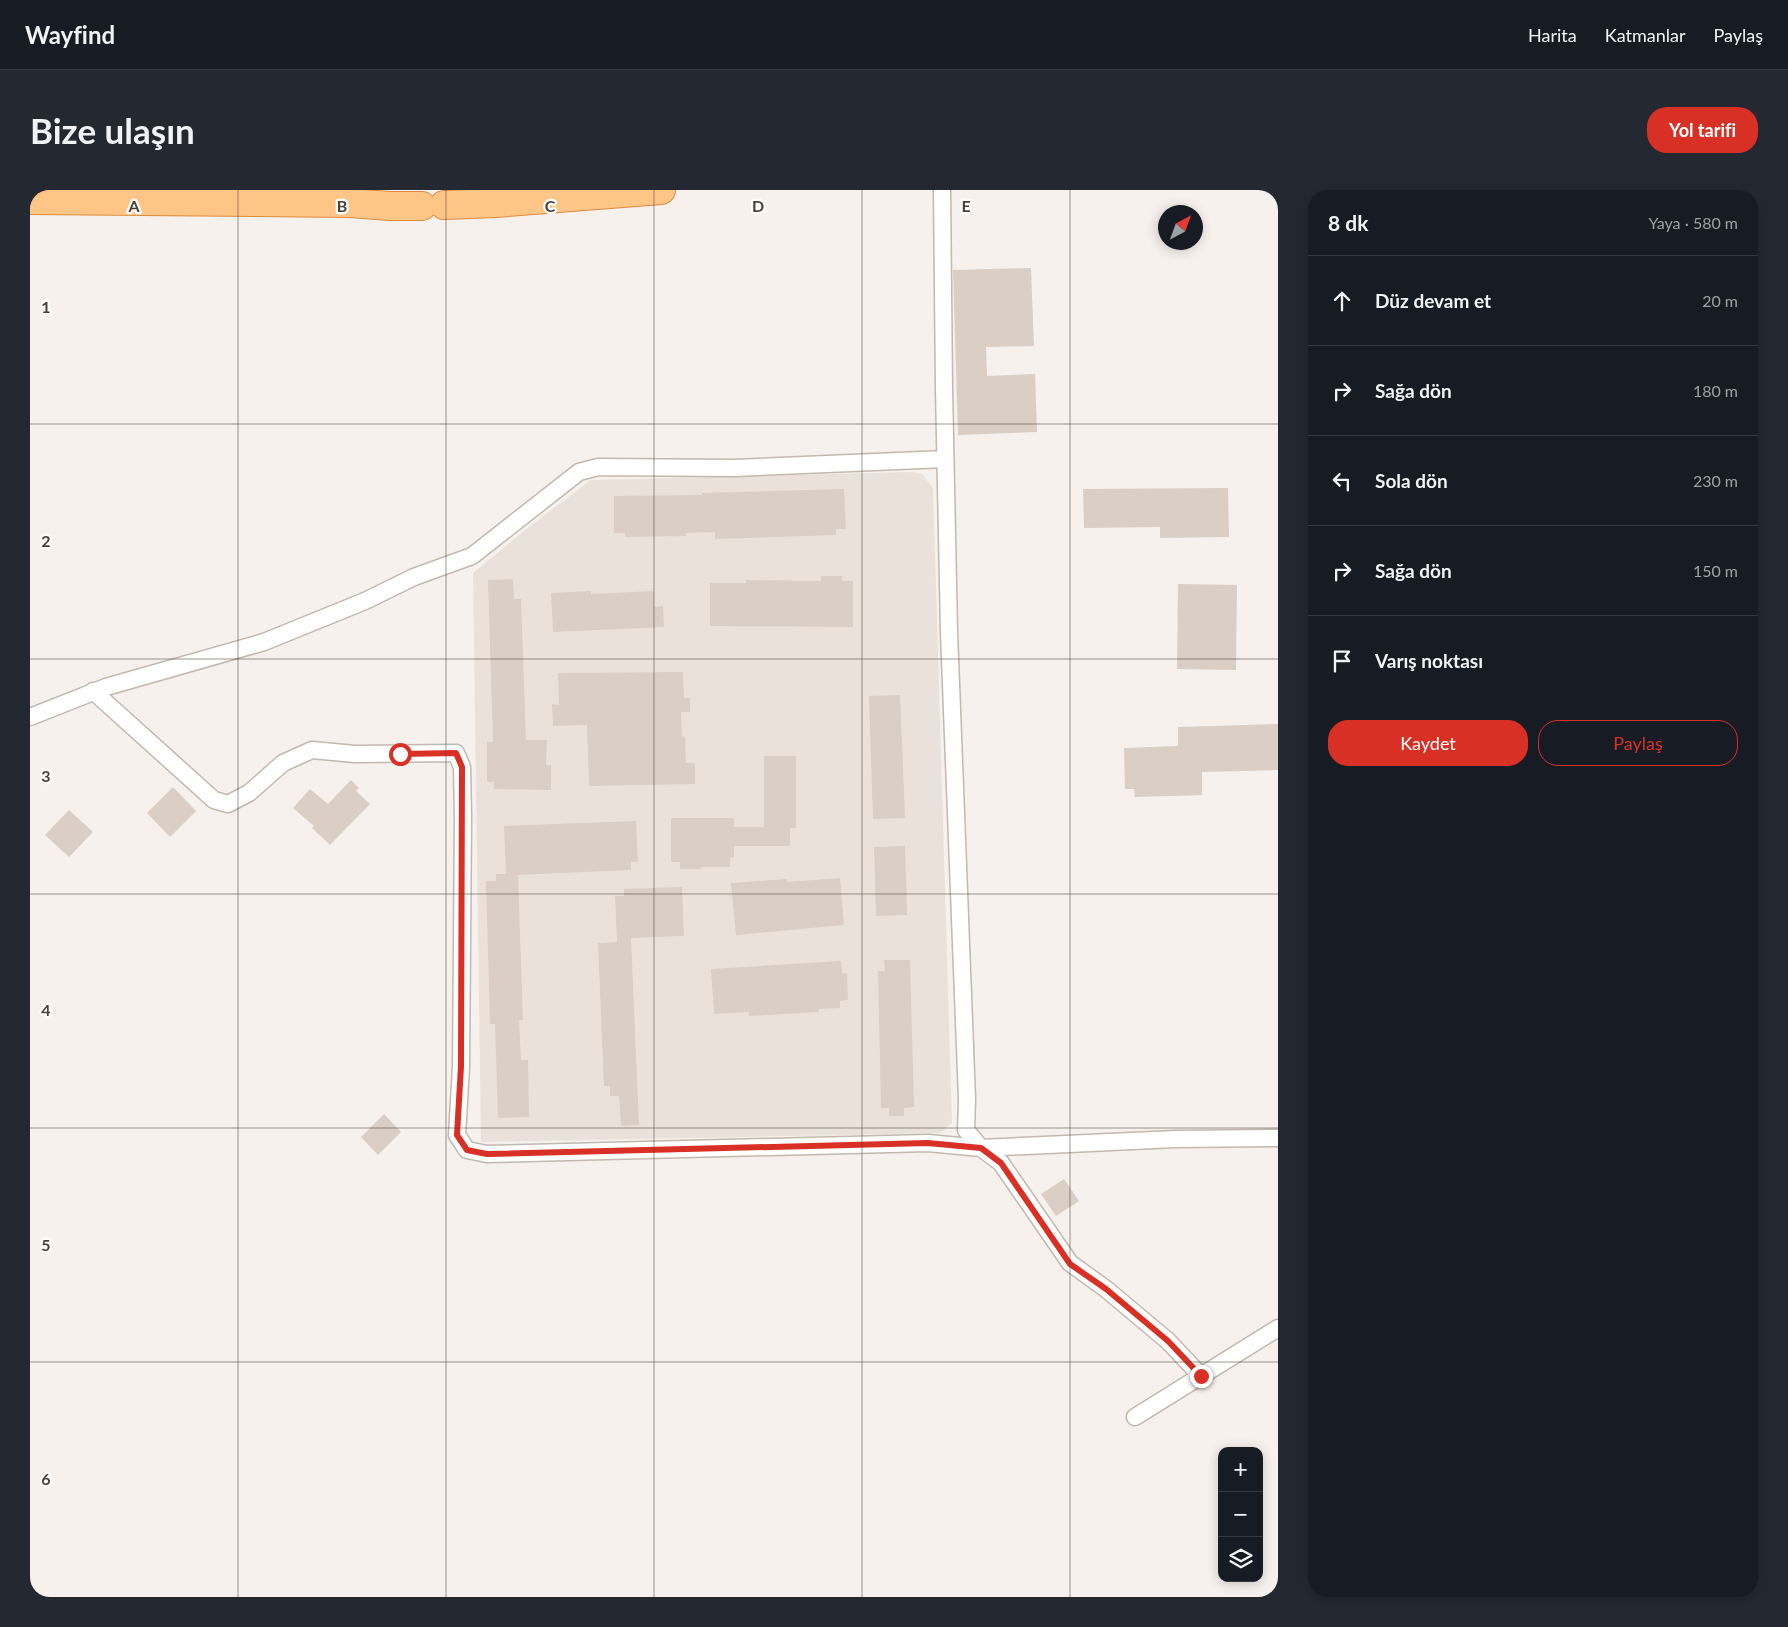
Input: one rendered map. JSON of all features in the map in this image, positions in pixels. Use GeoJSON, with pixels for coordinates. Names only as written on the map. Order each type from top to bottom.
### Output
{"type":"FeatureCollection","features":[{"type":"Feature","properties":{"kind":"highway"},"geometry":{"type":"LineString","coordinates":[[30,200],[350,203],[390,206],[432,198],[496,203],[661,190]]}},
{"type":"Feature","properties":{"kind":"street"},"geometry":{"type":"LineString","coordinates":[[942,190],[949,632],[967,1099],[966,1130],[981,1148],[1001,1163],[1070,1264],[1106,1289],[1168,1341],[1201,1376]]}},
{"type":"Feature","properties":{"kind":"street"},"geometry":{"type":"LineString","coordinates":[[30,717],[93,692],[264,642],[365,601],[414,577],[472,556],[579,472],[598,467],[735,468],[945,459]]}},
{"type":"Feature","properties":{"kind":"street"},"geometry":{"type":"LineString","coordinates":[[93,692],[214,800],[228,804],[249,793],[283,763],[312,750],[356,754],[456,753],[462,767],[463,818],[461,1066],[457,1135],[467,1150],[487,1154],[928,1143],[981,1148],[1175,1139],[1278,1138]]}},
{"type":"Feature","properties":{"kind":"street"},"geometry":{"type":"LineString","coordinates":[[1135,1417],[1278,1328]]}},
{"type":"Feature","properties":{"kind":"shaded area"},"geometry":{"type":"Polygon","coordinates":[[[913,472],[922,474],[933,488],[952,1123],[940,1133],[481,1142],[473,573],[530,526],[591,480],[913,472]]]}},
{"type":"Feature","properties":{"kind":"building"},"geometry":{"type":"Polygon","coordinates":[[[1031,268],[1034,346],[986,347],[987,376],[1035,374],[1037,432],[958,435],[953,270],[1031,268]]]}},
{"type":"Feature","properties":{"kind":"building"},"geometry":{"type":"Polygon","coordinates":[[[1228,488],[1229,537],[1160,538],[1160,527],[1084,528],[1083,489],[1228,488]]]}},
{"type":"Feature","properties":{"kind":"building"},"geometry":{"type":"Polygon","coordinates":[[[844,489],[846,529],[836,529],[836,535],[715,539],[715,532],[686,533],[686,536],[625,537],[625,533],[614,533],[614,496],[702,495],[702,493],[844,489]]]}},
{"type":"Feature","properties":{"kind":"building"},"geometry":{"type":"Polygon","coordinates":[[[821,576],[842,576],[842,581],[853,581],[853,627],[710,626],[710,583],[746,583],[746,580],[821,581],[821,576]]]}},
{"type":"Feature","properties":{"kind":"building"},"geometry":{"type":"Polygon","coordinates":[[[513,579],[514,599],[521,599],[526,740],[547,740],[546,765],[551,765],[551,790],[494,789],[494,782],[487,782],[487,742],[493,742],[488,580],[513,579]]]}},
{"type":"Feature","properties":{"kind":"building"},"geometry":{"type":"Polygon","coordinates":[[[1178,584],[1237,585],[1236,670],[1177,669],[1178,584]]]}},
{"type":"Feature","properties":{"kind":"building"},"geometry":{"type":"Polygon","coordinates":[[[591,591],[591,594],[654,591],[654,607],[663,606],[664,627],[553,632],[551,593],[591,591]]]}},
{"type":"Feature","properties":{"kind":"building"},"geometry":{"type":"Polygon","coordinates":[[[683,672],[684,698],[690,698],[690,712],[681,712],[682,737],[685,736],[686,763],[695,763],[695,784],[589,786],[587,725],[553,726],[552,704],[559,705],[558,673],[683,672]]]}},
{"type":"Feature","properties":{"kind":"building"},"geometry":{"type":"Polygon","coordinates":[[[900,695],[905,818],[873,819],[869,696],[900,695]]]}},
{"type":"Feature","properties":{"kind":"building"},"geometry":{"type":"Polygon","coordinates":[[[1278,724],[1278,770],[1202,772],[1202,795],[1135,797],[1134,789],[1125,789],[1124,748],[1178,746],[1178,727],[1278,724]]]}},
{"type":"Feature","properties":{"kind":"building"},"geometry":{"type":"Polygon","coordinates":[[[764,756],[796,756],[796,828],[790,828],[790,846],[734,846],[734,857],[730,858],[730,867],[680,869],[680,862],[671,862],[671,818],[734,818],[734,827],[764,827],[764,756]]]}},
{"type":"Feature","properties":{"kind":"building"},"geometry":{"type":"Polygon","coordinates":[[[351,780],[359,788],[356,791],[370,804],[330,845],[312,828],[314,826],[293,808],[310,789],[328,804],[351,780]]]}},
{"type":"Feature","properties":{"kind":"building"},"geometry":{"type":"Polygon","coordinates":[[[173,787],[196,811],[170,837],[147,813],[173,787]]]}},
{"type":"Feature","properties":{"kind":"building"},"geometry":{"type":"Polygon","coordinates":[[[69,810],[93,832],[69,857],[45,835],[69,810]]]}},
{"type":"Feature","properties":{"kind":"building"},"geometry":{"type":"Polygon","coordinates":[[[636,821],[638,862],[631,862],[631,870],[518,875],[523,1020],[519,1020],[521,1060],[528,1060],[529,1117],[498,1118],[495,1024],[490,1024],[486,881],[496,881],[496,874],[506,874],[504,826],[636,821]]]}},
{"type":"Feature","properties":{"kind":"building"},"geometry":{"type":"Polygon","coordinates":[[[905,846],[907,915],[876,916],[874,847],[905,846]]]}},
{"type":"Feature","properties":{"kind":"building"},"geometry":{"type":"Polygon","coordinates":[[[840,878],[844,925],[736,935],[731,883],[787,879],[787,882],[840,878]]]}},
{"type":"Feature","properties":{"kind":"building"},"geometry":{"type":"Polygon","coordinates":[[[682,887],[684,936],[631,938],[639,1125],[621,1126],[619,1096],[610,1096],[610,1086],[604,1086],[598,943],[617,942],[615,896],[624,896],[624,889],[682,887]]]}},
{"type":"Feature","properties":{"kind":"building"},"geometry":{"type":"Polygon","coordinates":[[[884,960],[910,960],[914,1107],[904,1108],[904,1116],[889,1116],[889,1108],[881,1108],[878,971],[885,971],[884,960]]]}},
{"type":"Feature","properties":{"kind":"building"},"geometry":{"type":"Polygon","coordinates":[[[841,961],[842,974],[847,973],[848,1000],[840,1001],[840,1008],[819,1009],[819,1012],[749,1016],[749,1012],[714,1014],[711,969],[841,961]]]}},
{"type":"Feature","properties":{"kind":"building"},"geometry":{"type":"Polygon","coordinates":[[[384,1114],[401,1132],[378,1155],[361,1137],[384,1114]]]}},
{"type":"Feature","properties":{"kind":"building"},"geometry":{"type":"Polygon","coordinates":[[[1064,1179],[1079,1201],[1056,1216],[1041,1194],[1064,1179]]]}},
{"type":"Feature","properties":{"kind":"route"},"geometry":{"type":"LineString","coordinates":[[400,754],[456,753],[462,767],[461,1066],[457,1135],[467,1150],[487,1154],[928,1143],[981,1148],[1001,1163],[1070,1264],[1106,1289],[1168,1341],[1201,1376]]}}]}
